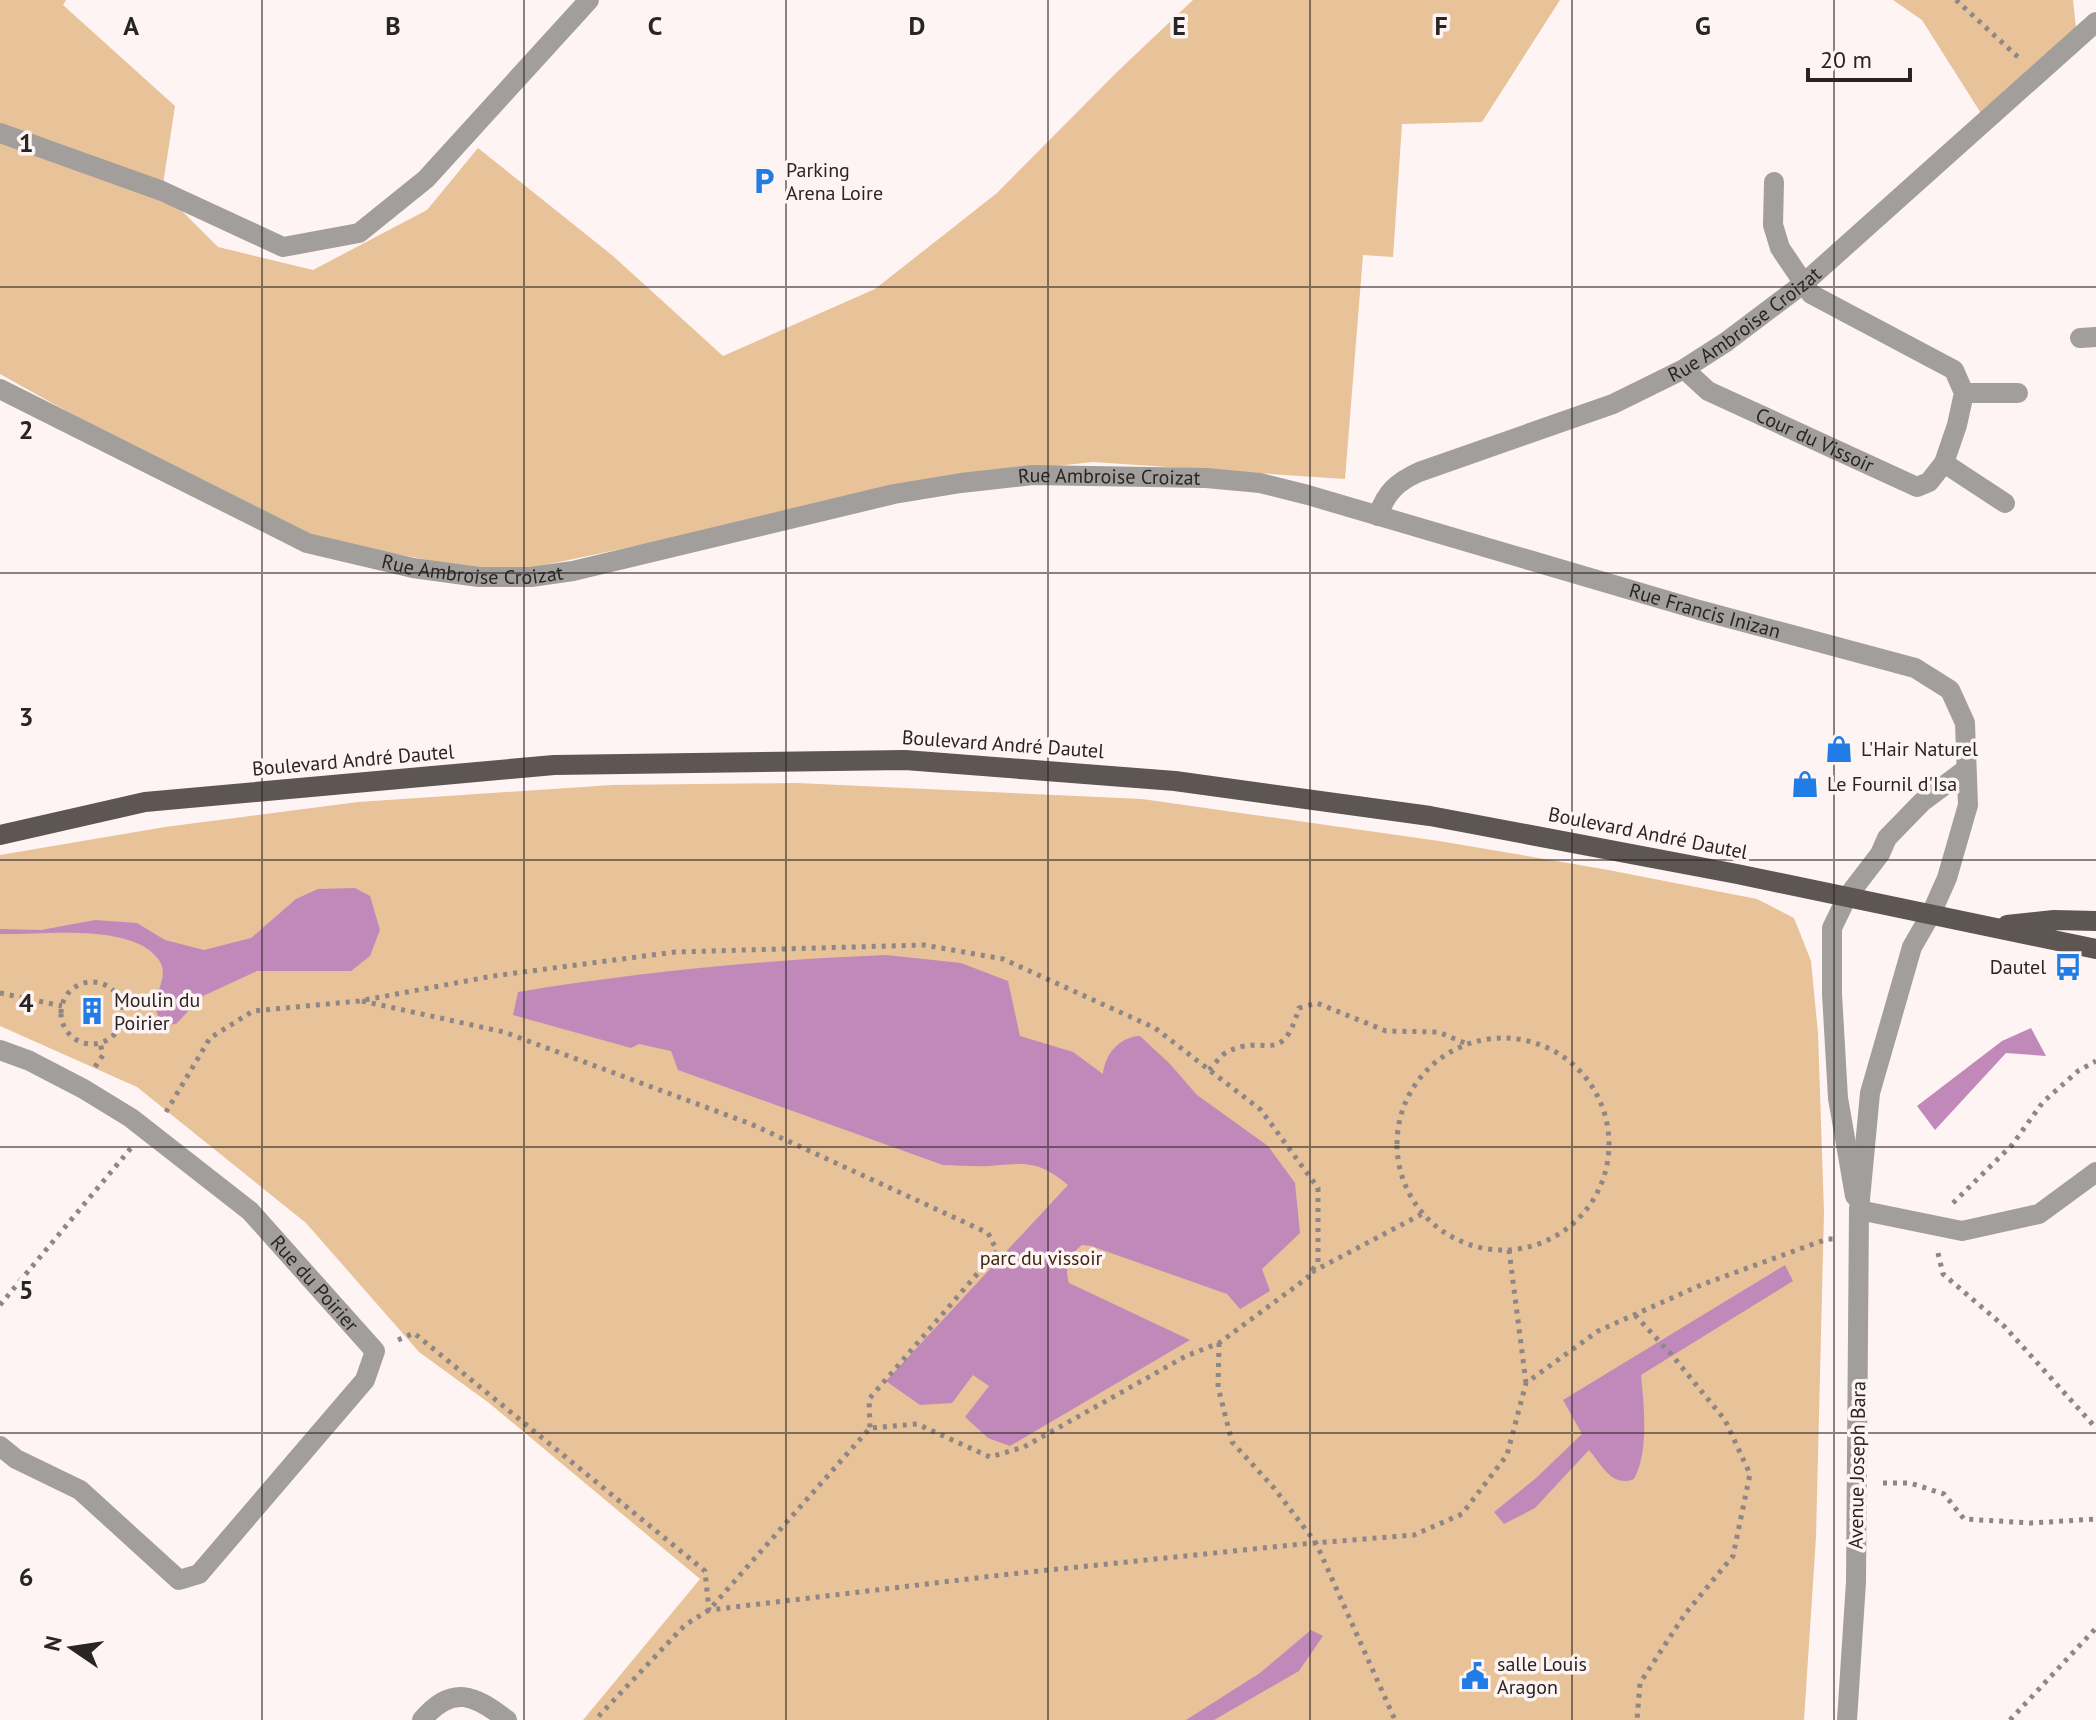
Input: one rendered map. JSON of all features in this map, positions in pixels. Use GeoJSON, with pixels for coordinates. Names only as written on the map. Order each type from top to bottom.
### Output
{"type":"FeatureCollection","features":[{"type":"Feature","properties":{"kind":"main road","name":"Boulevard André Dautel"},"geometry":{"type":"LineString","coordinates":[[0,835],[145,802],[554,765],[905,760],[1175,781],[1430,816],[2096,949]]}},
{"type":"Feature","properties":{"kind":"main road","name":"Boulevard André Dautel"},"geometry":{"type":"LineString","coordinates":[[1995,927],[2054,920],[2096,921]]}},
{"type":"Feature","properties":{"kind":"street"},"geometry":{"type":"LineString","coordinates":[[0,133],[162,191],[283,247],[359,233],[426,179],[589,0]]}},
{"type":"Feature","properties":{"kind":"street","name":"Rue Ambroise Croizat"},"geometry":{"type":"LineString","coordinates":[[0,389],[307,543],[413,568],[479,577],[531,577],[573,571],[894,494],[1033,475],[1179,477],[1260,483],[1378,516],[1388,493],[1401,481],[1613,404],[1684,369],[1763,315],[1803,284],[2096,22]]}},
{"type":"Feature","properties":{"kind":"street"},"geometry":{"type":"LineString","coordinates":[[1774,182],[1773,225],[1780,248],[1811,294],[1954,370],[1964,393],[1944,463],[2005,503]]}},
{"type":"Feature","properties":{"kind":"street","name":"Cour du Vissoir"},"geometry":{"type":"LineString","coordinates":[[1684,369],[1708,391],[1917,487],[1929,482],[1944,463]]}},
{"type":"Feature","properties":{"kind":"street"},"geometry":{"type":"LineString","coordinates":[[1964,393],[2018,393]]}},
{"type":"Feature","properties":{"kind":"street","name":"Rue Francis Inizan"},"geometry":{"type":"LineString","coordinates":[[1378,516],[1699,610],[1915,668],[1950,690],[1965,723],[1968,805],[1947,878],[1931,914]]}},
{"type":"Feature","properties":{"kind":"street"},"geometry":{"type":"LineString","coordinates":[[1847,897],[1880,854],[1887,838],[1922,802],[1965,770]]}},
{"type":"Feature","properties":{"kind":"street","name":"Avenue Joseph Bara"},"geometry":{"type":"LineString","coordinates":[[1847,897],[1832,928],[1832,994],[1838,1098],[1851,1184],[1859,1210]]}},
{"type":"Feature","properties":{"kind":"street","name":"Avenue Joseph Bara"},"geometry":{"type":"LineString","coordinates":[[1847,1720],[1856,1582],[1859,1210],[1870,1093],[1912,947],[1931,914]]}},
{"type":"Feature","properties":{"kind":"street","name":"Rue du Poirier"},"geometry":{"type":"LineString","coordinates":[[0,1050],[30,1061],[131,1118],[250,1211],[375,1351],[365,1380],[334,1417],[199,1574],[179,1580],[80,1490],[16,1459],[0,1446]]}},
{"type":"Feature","properties":{"kind":"street"},"geometry":{"type":"LineString","coordinates":[[1859,1210],[1962,1231],[2039,1214],[2096,1172]]}},
{"type":"Feature","properties":{"kind":"street"},"geometry":{"type":"LineString","coordinates":[[422,1720],[434,1705],[448,1697],[465,1696],[486,1704],[507,1720]]}},
{"type":"Feature","properties":{"kind":"path"},"geometry":{"type":"LineString","coordinates":[[1956,0],[2038,74]]}},
{"type":"Feature","properties":{"kind":"path"},"geometry":{"type":"LineString","coordinates":[[0,1305],[146,1131],[168,1110],[210,1038],[253,1011],[359,1001],[493,976],[675,952],[924,945],[1003,959],[1155,1028],[1261,1110],[1318,1188],[1318,1262],[1307,1278],[1219,1343],[1186,1356],[1024,1447],[990,1457],[917,1424],[870,1428]]}},
{"type":"Feature","properties":{"kind":"path"},"geometry":{"type":"LineString","coordinates":[[103,984],[121,1002],[123,1015],[119,1028],[111,1037],[100,1043],[87,1044],[75,1040],[66,1030],[61,1018],[62,1006],[68,994],[78,986],[103,984]]}},
{"type":"Feature","properties":{"kind":"path"},"geometry":{"type":"LineString","coordinates":[[0,993],[62,1006]]}},
{"type":"Feature","properties":{"kind":"path"},"geometry":{"type":"LineString","coordinates":[[359,1001],[504,1032],[751,1124],[988,1233],[997,1251],[869,1399],[870,1428],[709,1610],[685,1625],[595,1720]]}},
{"type":"Feature","properties":{"kind":"path"},"geometry":{"type":"LineString","coordinates":[[1209,1070],[1226,1052],[1277,1045],[1292,1031],[1299,1008],[1317,1003],[1386,1031],[1438,1032],[1466,1044]]}},
{"type":"Feature","properties":{"kind":"path"},"geometry":{"type":"LineString","coordinates":[[1500,1037],[1533,1041],[1564,1056],[1588,1080],[1605,1113],[1610,1149],[1602,1184],[1583,1215],[1554,1238],[1520,1250],[1509,1250],[1483,1249],[1450,1237],[1422,1214],[1404,1185],[1396,1151],[1399,1117],[1413,1086],[1436,1060],[1466,1044],[1500,1037]]}},
{"type":"Feature","properties":{"kind":"path"},"geometry":{"type":"LineString","coordinates":[[1311,1272],[1422,1214]]}},
{"type":"Feature","properties":{"kind":"path"},"geometry":{"type":"LineString","coordinates":[[1526,1383],[1598,1331],[1701,1285],[1827,1239],[1860,1240]]}},
{"type":"Feature","properties":{"kind":"path"},"geometry":{"type":"LineString","coordinates":[[709,1610],[1010,1574],[1414,1535],[1462,1514],[1507,1455],[1526,1383],[1509,1250]]}},
{"type":"Feature","properties":{"kind":"path"},"geometry":{"type":"LineString","coordinates":[[1635,1315],[1725,1420],[1750,1474],[1733,1556],[1685,1614],[1640,1683],[1637,1720]]}},
{"type":"Feature","properties":{"kind":"path"},"geometry":{"type":"LineString","coordinates":[[375,1351],[414,1333],[705,1571],[709,1610]]}},
{"type":"Feature","properties":{"kind":"path"},"geometry":{"type":"LineString","coordinates":[[1219,1343],[1218,1387],[1232,1442],[1274,1488],[1316,1543],[1395,1720]]}},
{"type":"Feature","properties":{"kind":"path"},"geometry":{"type":"LineString","coordinates":[[1857,1486],[1910,1483],[1944,1494],[1964,1519],[2031,1523],[2096,1519]]}},
{"type":"Feature","properties":{"kind":"path"},"geometry":{"type":"LineString","coordinates":[[2010,1720],[2096,1628]]}},
{"type":"Feature","properties":{"kind":"green space"},"geometry":{"type":"Polygon","coordinates":[[[0,0],[66,0],[63,5],[175,106],[162,191],[218,247],[313,270],[427,210],[478,148],[613,256],[723,356],[875,289],[997,193],[1193,0],[1560,0],[1482,122],[1402,124],[1393,257],[1363,255],[1345,479],[1093,462],[973,475],[502,574],[317,539],[267,523],[0,374],[0,0]]]}},
{"type":"Feature","properties":{"kind":"green space"},"geometry":{"type":"Polygon","coordinates":[[[1893,0],[2073,0],[2076,28],[1984,118],[1922,20],[1893,0]]]}},
{"type":"Feature","properties":{"kind":"green space","name":"parc du vissoir"},"geometry":{"type":"Polygon","coordinates":[[[797,783],[1142,799],[1439,841],[1603,869],[1757,899],[1794,918],[1811,961],[1818,1033],[1824,1212],[1816,1537],[1804,1720],[583,1720],[700,1579],[489,1403],[419,1352],[306,1223],[137,1087],[0,1026],[0,855],[165,827],[358,802],[612,785],[797,783]]]}},
{"type":"Feature","properties":{"kind":"shaded area"},"geometry":{"type":"Polygon","coordinates":[[[355,888],[370,896],[380,930],[370,956],[351,971],[257,971],[203,996],[176,1024],[162,1025],[157,1014],[162,966],[146,948],[108,935],[0,934],[0,929],[41,930],[95,920],[137,923],[165,940],[204,950],[251,938],[296,899],[318,889],[355,888]]]}},
{"type":"Feature","properties":{"kind":"shaded area"},"geometry":{"type":"Polygon","coordinates":[[[886,955],[961,963],[1008,981],[1020,1036],[1073,1052],[1103,1074],[1114,1048],[1132,1037],[1140,1036],[1197,1095],[1268,1146],[1295,1183],[1300,1233],[1262,1269],[1270,1291],[1240,1309],[1227,1294],[1082,1245],[1069,1262],[1069,1283],[1190,1340],[1010,1446],[988,1438],[965,1417],[989,1386],[973,1375],[952,1403],[920,1405],[886,1381],[1068,1185],[1048,1171],[1031,1165],[943,1165],[678,1070],[671,1051],[639,1044],[631,1048],[513,1015],[518,992],[701,968],[886,955]]]}},
{"type":"Feature","properties":{"kind":"shaded area"},"geometry":{"type":"Polygon","coordinates":[[[2031,1028],[2046,1056],[2006,1053],[1935,1130],[1917,1106],[2002,1041],[2031,1028]]]}},
{"type":"Feature","properties":{"kind":"shaded area"},"geometry":{"type":"Polygon","coordinates":[[[1785,1265],[1793,1281],[1641,1375],[1644,1442],[1634,1479],[1614,1478],[1589,1450],[1535,1508],[1504,1524],[1494,1512],[1535,1479],[1582,1434],[1563,1400],[1785,1265]]]}},
{"type":"Feature","properties":{"kind":"shaded area"},"geometry":{"type":"Polygon","coordinates":[[[1311,1630],[1323,1636],[1299,1671],[1214,1720],[1186,1720],[1260,1673],[1311,1630]]]}},
{"type":"Feature","properties":{"kind":"place","name":"Parking Arena Loire"},"geometry":{"type":"Point","coordinates":[764,181]}},
{"type":"Feature","properties":{"kind":"place","name":"L'Hair Naturel"},"geometry":{"type":"Point","coordinates":[1839,749]}},
{"type":"Feature","properties":{"kind":"place","name":"Le Fournil d'Isa"},"geometry":{"type":"Point","coordinates":[1805,784]}},
{"type":"Feature","properties":{"kind":"place","name":"Dautel"},"geometry":{"type":"Point","coordinates":[2068,967]}},
{"type":"Feature","properties":{"kind":"place","name":"Moulin du Poirier"},"geometry":{"type":"Point","coordinates":[92,1011]}},
{"type":"Feature","properties":{"kind":"place","name":"salle Louis Aragon"},"geometry":{"type":"Point","coordinates":[1475,1676]}}]}
